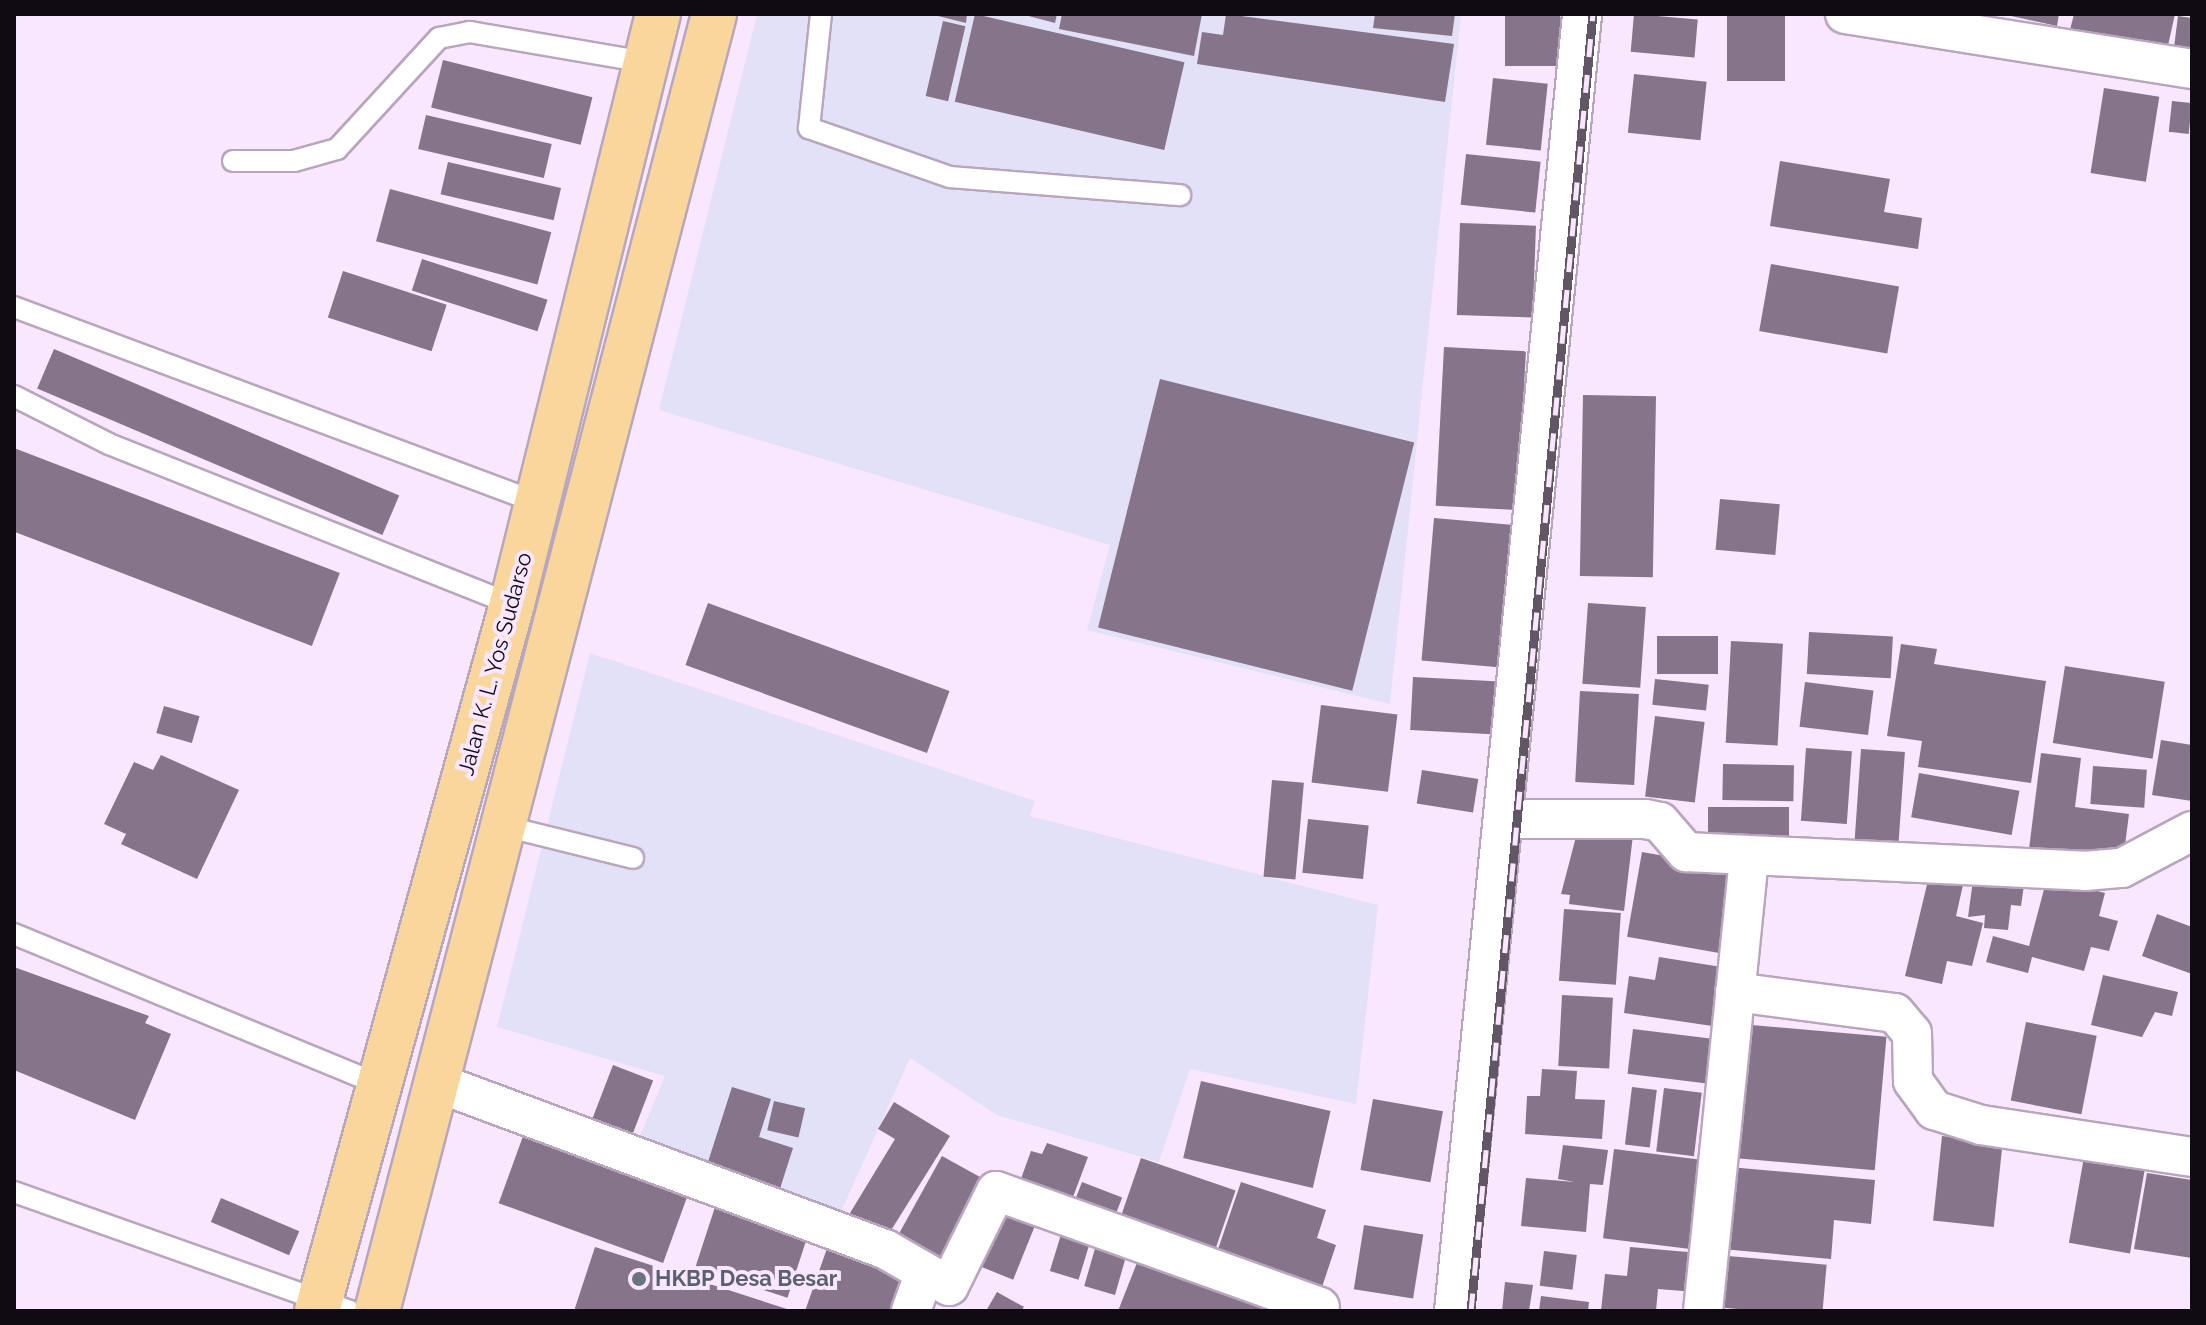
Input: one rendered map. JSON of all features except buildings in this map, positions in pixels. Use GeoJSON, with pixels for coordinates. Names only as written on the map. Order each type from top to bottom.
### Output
{"type":"FeatureCollection","features":[{"type":"Feature","properties":{"kind":"highway","name":"Jalan K. L. Yos Sudarso"},"geometry":{"type":"LineString","coordinates":[[329,1308],[383,1086],[512,604],[658,14]]}},
{"type":"Feature","properties":{"kind":"highway"},"geometry":{"type":"LineString","coordinates":[[377,1311],[714,14]]}},
{"type":"Feature","properties":{"kind":"street"},"geometry":{"type":"LineString","coordinates":[[1454,1311],[1507,819],[1582,14]]}},
{"type":"Feature","properties":{"kind":"street"},"geometry":{"type":"LineString","coordinates":[[1845,14],[2192,69]]}},
{"type":"Feature","properties":{"kind":"street"},"geometry":{"type":"LineString","coordinates":[[1507,819],[1645,819],[1660,822],[1686,852],[2085,871],[2122,868],[2192,831]]}},
{"type":"Feature","properties":{"kind":"street"},"geometry":{"type":"LineString","coordinates":[[1703,1311],[1749,856]]}},
{"type":"Feature","properties":{"kind":"street"},"geometry":{"type":"LineString","coordinates":[[1735,992],[1895,1013],[1912,1033],[1913,1081],[1934,1110],[1981,1125],[2192,1157]]}},
{"type":"Feature","properties":{"kind":"street"},"geometry":{"type":"LineString","coordinates":[[438,1083],[885,1249],[949,1286],[996,1191],[1320,1307]]}},
{"type":"Feature","properties":{"kind":"street"},"geometry":{"type":"LineString","coordinates":[[911,1311],[925,1272]]}},
{"type":"Feature","properties":{"kind":"lane"},"geometry":{"type":"LineString","coordinates":[[821,14],[809,128],[950,177],[1180,195]]}},
{"type":"Feature","properties":{"kind":"lane"},"geometry":{"type":"LineString","coordinates":[[233,161],[294,161],[337,149],[439,38],[470,32],[646,62]]}},
{"type":"Feature","properties":{"kind":"lane"},"geometry":{"type":"LineString","coordinates":[[14,307],[536,502]]}},
{"type":"Feature","properties":{"kind":"lane"},"geometry":{"type":"LineString","coordinates":[[14,396],[109,444],[512,604]]}},
{"type":"Feature","properties":{"kind":"lane"},"geometry":{"type":"LineString","coordinates":[[504,826],[633,858]]}},
{"type":"Feature","properties":{"kind":"lane"},"geometry":{"type":"LineString","coordinates":[[14,934],[383,1086]]}},
{"type":"Feature","properties":{"kind":"lane"},"geometry":{"type":"LineString","coordinates":[[14,1192],[329,1308]]}},
{"type":"Feature","properties":{"kind":"shaded area"},"geometry":{"type":"Polygon","coordinates":[[[757,14],[1461,14],[1390,704],[1087,630],[1110,545],[659,410],[757,14]]]}},
{"type":"Feature","properties":{"kind":"shaded area"},"geometry":{"type":"Polygon","coordinates":[[[590,653],[1035,801],[1030,816],[1378,905],[1356,1104],[1190,1069],[1159,1162],[997,1115],[910,1058],[835,1225],[635,1148],[665,1076],[497,1027],[590,653]]]}},
{"type":"Feature","properties":{"kind":"railway"},"geometry":{"type":"LineString","coordinates":[[1471,1311],[1593,14]]}},
{"type":"Feature","properties":{"kind":"place","name":"HKBP Desa Besar"},"geometry":{"type":"Point","coordinates":[639,1279]}}]}
